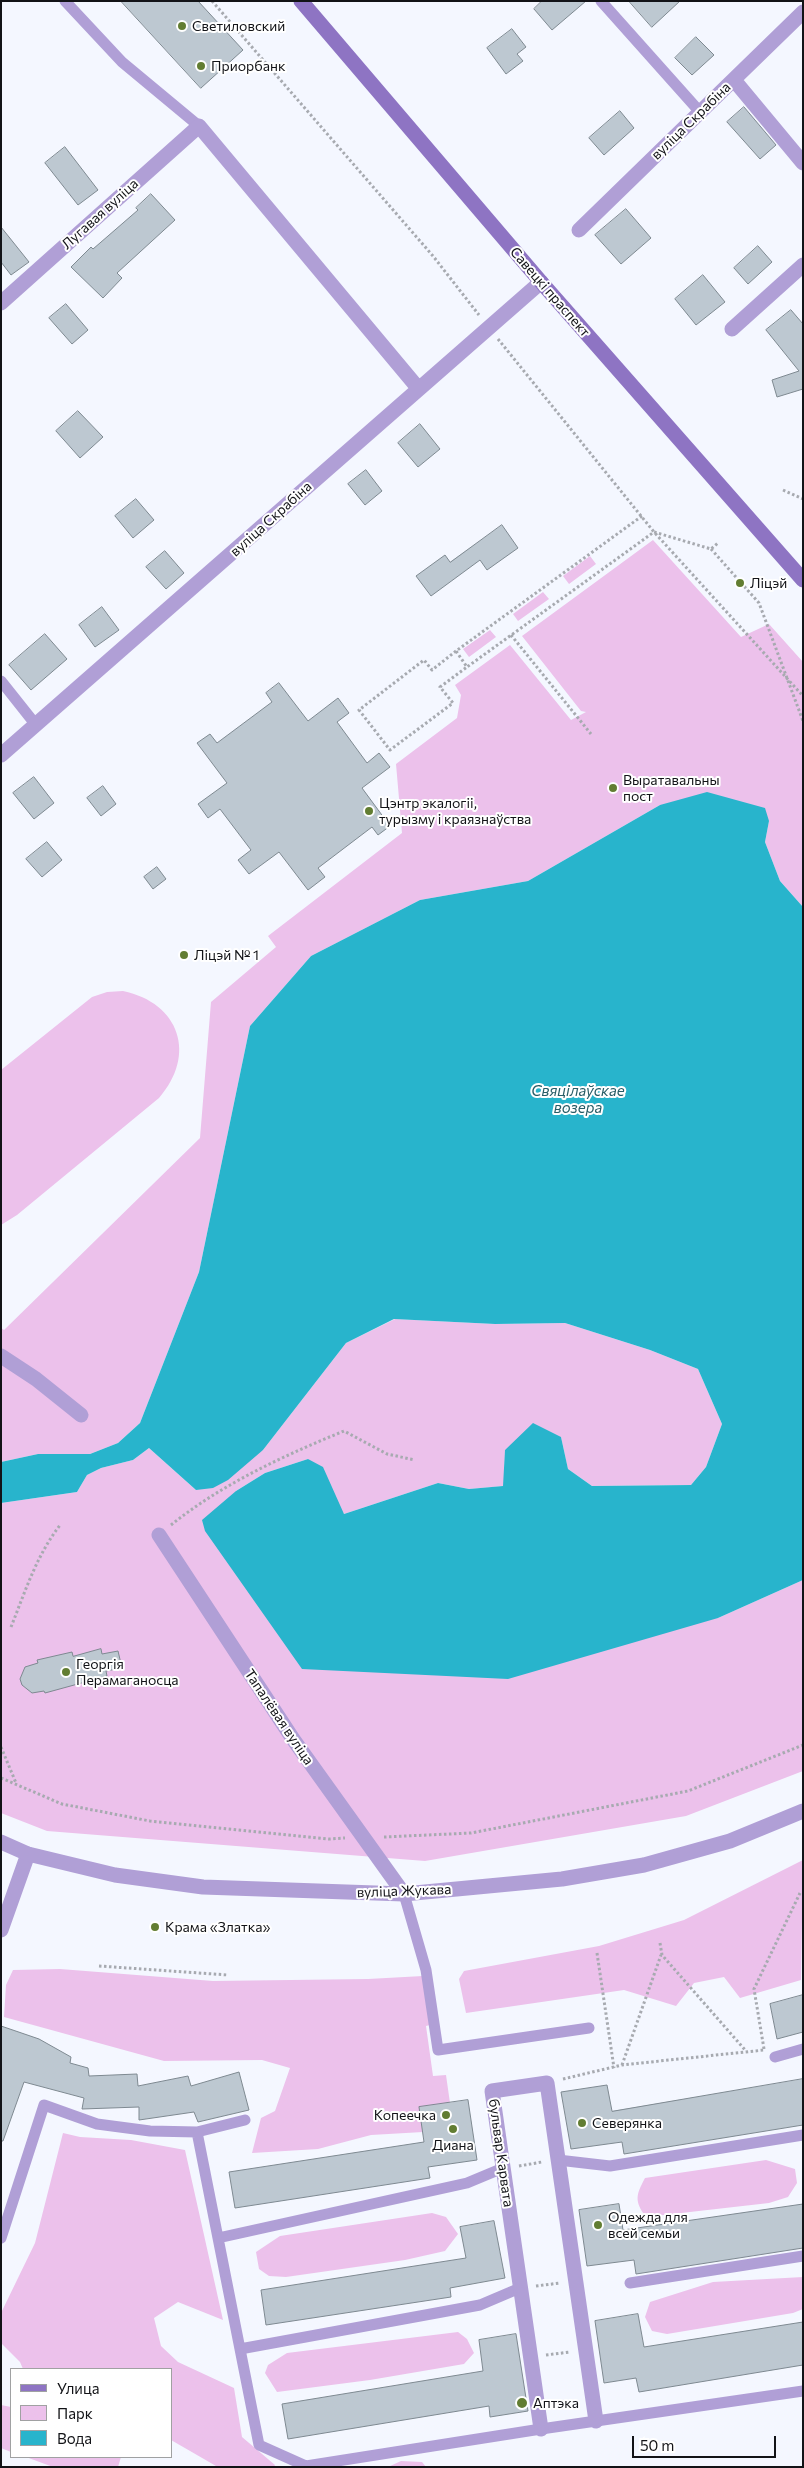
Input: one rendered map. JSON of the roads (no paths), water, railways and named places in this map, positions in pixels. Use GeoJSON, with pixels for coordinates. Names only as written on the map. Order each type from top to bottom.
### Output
{"type":"FeatureCollection","features":[{"type":"Feature","properties":{"kind":"main road","name":"Савецкі праспект"},"geometry":{"type":"LineString","coordinates":[[301,1],[540,282],[803,580]]}},
{"type":"Feature","properties":{"kind":"street","name":"вуліца Скрабіна"},"geometry":{"type":"LineString","coordinates":[[579,230],[803,12]]}},
{"type":"Feature","properties":{"kind":"street"},"geometry":{"type":"LineString","coordinates":[[734,80],[803,163]]}},
{"type":"Feature","properties":{"kind":"street","name":"Лугавая вуліца"},"geometry":{"type":"LineString","coordinates":[[1,303],[200,126]]}},
{"type":"Feature","properties":{"kind":"street"},"geometry":{"type":"LineString","coordinates":[[200,126],[418,388]]}},
{"type":"Feature","properties":{"kind":"street"},"geometry":{"type":"LineString","coordinates":[[732,329],[803,265]]}},
{"type":"Feature","properties":{"kind":"street","name":"вуліца Скрабіна"},"geometry":{"type":"LineString","coordinates":[[1,755],[418,388],[489,329],[540,282]]}},
{"type":"Feature","properties":{"kind":"street"},"geometry":{"type":"LineString","coordinates":[[1,1356],[36,1378],[81,1415]]}},
{"type":"Feature","properties":{"kind":"street","name":"Тапалёвая вуліца"},"geometry":{"type":"LineString","coordinates":[[159,1535],[292,1738],[404,1894]]}},
{"type":"Feature","properties":{"kind":"street","name":"вуліца Жукава"},"geometry":{"type":"LineString","coordinates":[[1,1842],[28,1854],[116,1875],[203,1887],[404,1894],[562,1879],[644,1865],[730,1842],[803,1811]]}},
{"type":"Feature","properties":{"kind":"street"},"geometry":{"type":"LineString","coordinates":[[1,1930],[28,1854]]}},
{"type":"Feature","properties":{"kind":"street","name":"бульвар Карвата"},"geometry":{"type":"LineString","coordinates":[[541,2429],[492,2091],[547,2083],[558,2160]]}},
{"type":"Feature","properties":{"kind":"street"},"geometry":{"type":"LineString","coordinates":[[558,2160],[596,2421]]}},
{"type":"Feature","properties":{"kind":"lane"},"geometry":{"type":"LineString","coordinates":[[64,1],[122,62],[200,126]]}},
{"type":"Feature","properties":{"kind":"lane"},"geometry":{"type":"LineString","coordinates":[[601,1],[700,112]]}},
{"type":"Feature","properties":{"kind":"lane"},"geometry":{"type":"LineString","coordinates":[[1,681],[36,725]]}},
{"type":"Feature","properties":{"kind":"lane"},"geometry":{"type":"LineString","coordinates":[[404,1894],[426,1970],[438,2050],[589,2028]]}},
{"type":"Feature","properties":{"kind":"lane"},"geometry":{"type":"LineString","coordinates":[[775,2057],[803,2050]]}},
{"type":"Feature","properties":{"kind":"lane"},"geometry":{"type":"LineString","coordinates":[[1,2238],[44,2105],[97,2124],[150,2132],[197,2132],[245,2120]]}},
{"type":"Feature","properties":{"kind":"lane"},"geometry":{"type":"LineString","coordinates":[[197,2132],[259,2445],[306,2466],[541,2429],[803,2391]]}},
{"type":"Feature","properties":{"kind":"lane"},"geometry":{"type":"LineString","coordinates":[[558,2160],[610,2166],[803,2135]]}},
{"type":"Feature","properties":{"kind":"lane"},"geometry":{"type":"LineString","coordinates":[[218,2238],[467,2183],[503,2168]]}},
{"type":"Feature","properties":{"kind":"lane"},"geometry":{"type":"LineString","coordinates":[[630,2283],[803,2256]]}},
{"type":"Feature","properties":{"kind":"lane"},"geometry":{"type":"LineString","coordinates":[[240,2348],[480,2305],[520,2288]]}},
{"type":"Feature","properties":{"kind":"water","name":"Свяцілаўскае возера"},"geometry":{"type":"Polygon","coordinates":[[[707,792],[765,808],[769,821],[765,842],[780,881],[803,907],[803,1580],[718,1618],[508,1679],[302,1669],[205,1531],[202,1520],[236,1491],[265,1473],[308,1459],[323,1467],[344,1514],[438,1483],[469,1489],[503,1486],[505,1450],[533,1423],[561,1437],[568,1469],[592,1486],[691,1485],[706,1467],[722,1424],[698,1369],[650,1350],[565,1323],[495,1324],[394,1319],[346,1343],[263,1450],[228,1480],[213,1488],[196,1490],[149,1448],[133,1460],[101,1468],[87,1475],[77,1492],[1,1503],[1,1462],[38,1454],[90,1454],[118,1443],[140,1423],[199,1272],[250,1026],[311,956],[420,900],[528,881],[660,805],[707,792]]]}},
{"type":"Feature","properties":{"kind":"place","name":"Светиловский"},"geometry":{"type":"Point","coordinates":[182,26]}},
{"type":"Feature","properties":{"kind":"place","name":"Приорбанк"},"geometry":{"type":"Point","coordinates":[201,66]}},
{"type":"Feature","properties":{"kind":"place","name":"Ліцэй"},"geometry":{"type":"Point","coordinates":[740,583]}},
{"type":"Feature","properties":{"kind":"place","name":"Выратавальны пост"},"geometry":{"type":"Point","coordinates":[613,788]}},
{"type":"Feature","properties":{"kind":"place","name":"Цэнтр экалогіі, турызму і краязнаўства"},"geometry":{"type":"Point","coordinates":[369,811]}},
{"type":"Feature","properties":{"kind":"place","name":"Ліцэй № 1"},"geometry":{"type":"Point","coordinates":[184,955]}},
{"type":"Feature","properties":{"kind":"place","name":"Георгія Перамаганосца"},"geometry":{"type":"Point","coordinates":[66,1672]}},
{"type":"Feature","properties":{"kind":"place","name":"Крама «Златка»"},"geometry":{"type":"Point","coordinates":[155,1927]}},
{"type":"Feature","properties":{"kind":"place","name":"Копеечка"},"geometry":{"type":"Point","coordinates":[446,2115]}},
{"type":"Feature","properties":{"kind":"place","name":"Северянка"},"geometry":{"type":"Point","coordinates":[582,2123]}},
{"type":"Feature","properties":{"kind":"place","name":"Диана"},"geometry":{"type":"Point","coordinates":[453,2129]}},
{"type":"Feature","properties":{"kind":"place","name":"Одежда для всей семьи"},"geometry":{"type":"Point","coordinates":[598,2225]}},
{"type":"Feature","properties":{"kind":"place","name":"Аптэка"},"geometry":{"type":"Point","coordinates":[522,2403]}}]}
